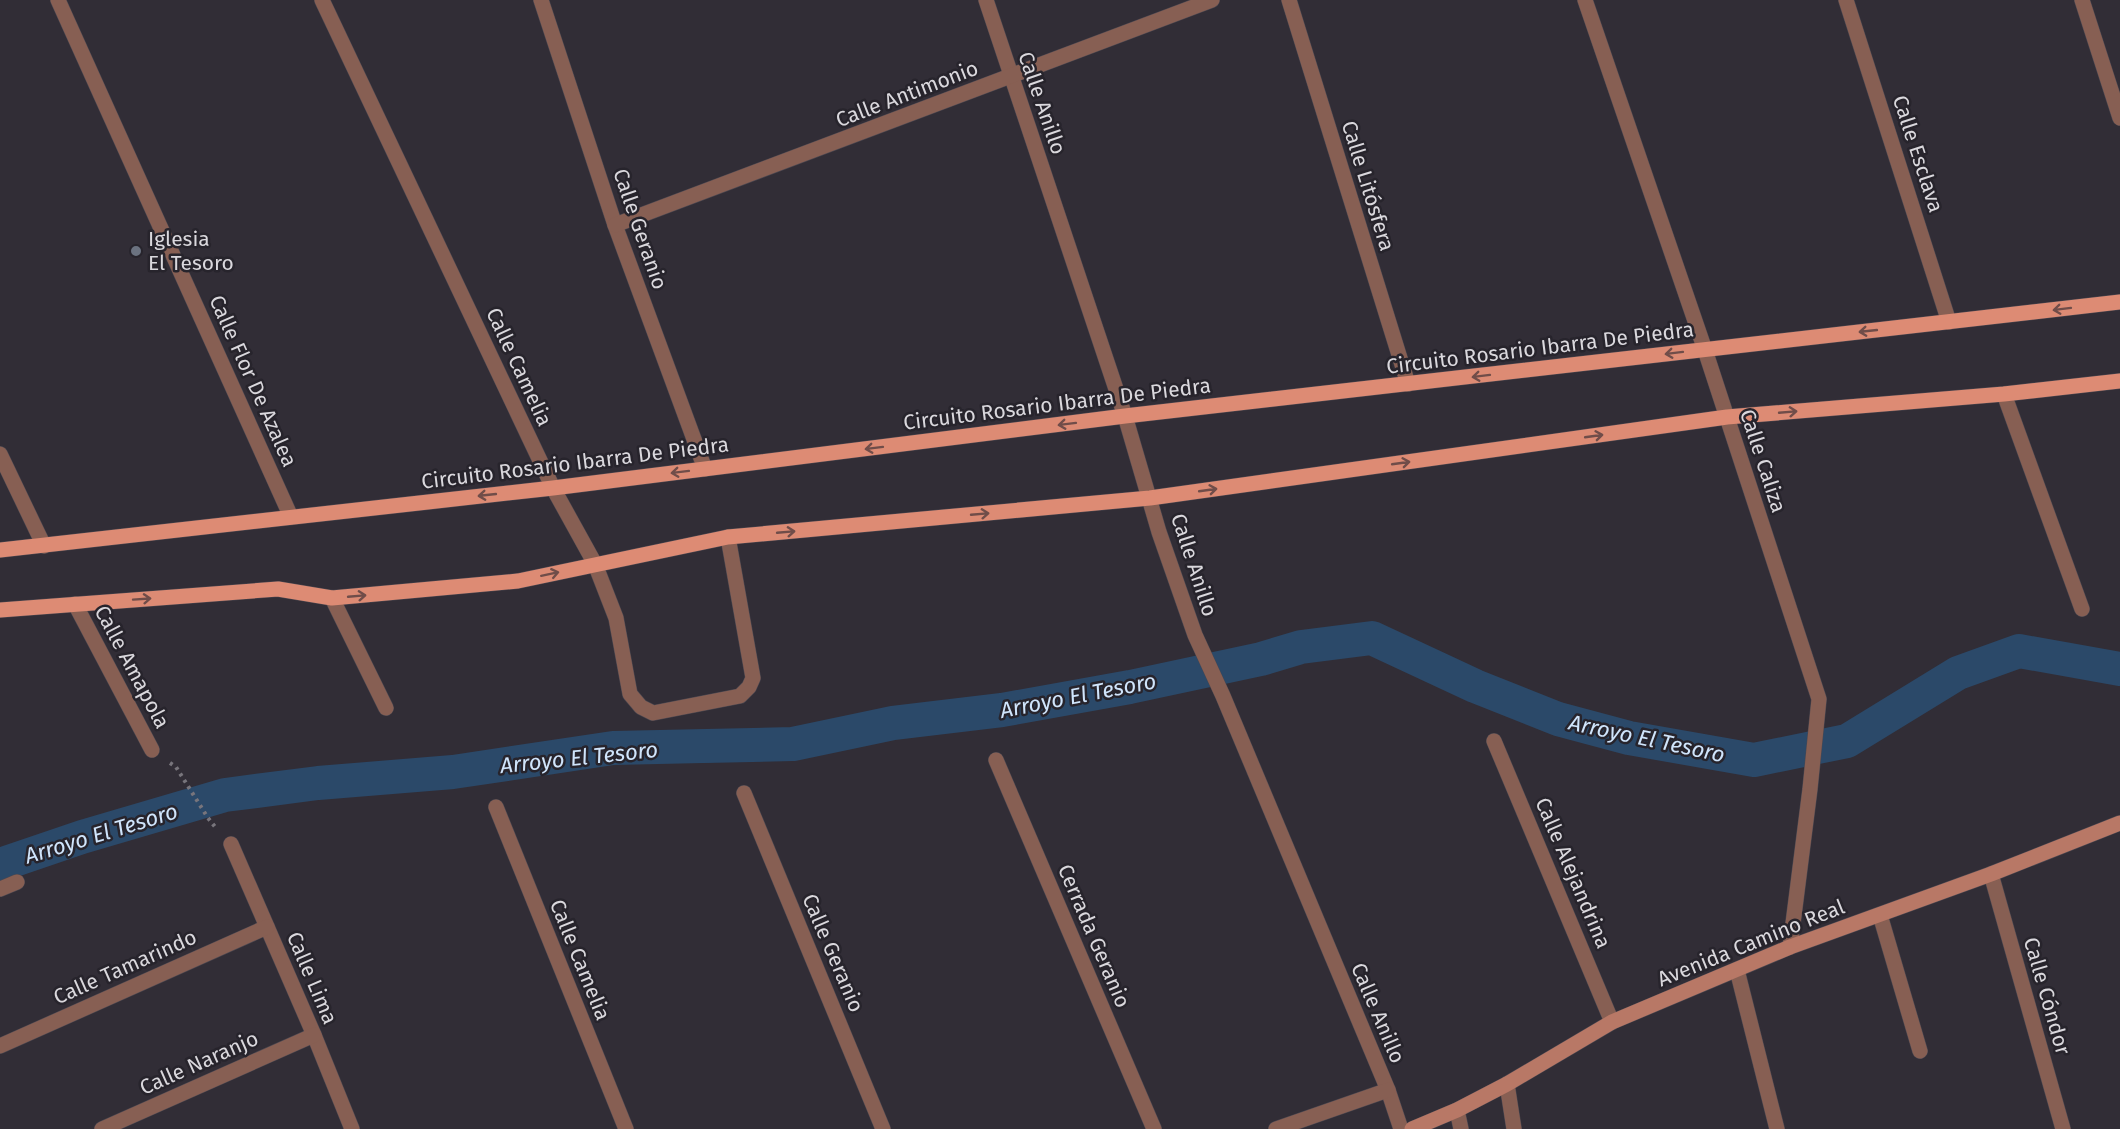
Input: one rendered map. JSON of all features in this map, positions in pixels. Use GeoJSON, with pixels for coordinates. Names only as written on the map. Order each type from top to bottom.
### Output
{"type":"FeatureCollection","features":[{"type":"Feature","properties":{"kind":"main road","name":"Circuito Rosario Ibarra De Piedra"},"geometry":{"type":"LineString","coordinates":[[0,550],[553,488],[1125,416],[2120,302]]}},
{"type":"Feature","properties":{"kind":"main road"},"geometry":{"type":"LineString","coordinates":[[0,610],[278,589],[332,598],[518,581],[728,537],[1150,498],[1727,417],[2004,394],[2120,381]]}},
{"type":"Feature","properties":{"kind":"street","name":"Calle Flor De Azalea"},"geometry":{"type":"LineString","coordinates":[[58,0],[291,517]]}},
{"type":"Feature","properties":{"kind":"street","name":"Calle Camelia"},"geometry":{"type":"LineString","coordinates":[[322,0],[553,488],[595,564],[616,618],[630,694],[641,707],[653,713],[740,696],[749,687],[753,678],[728,537]]}},
{"type":"Feature","properties":{"kind":"street","name":"Calle Geranio"},"geometry":{"type":"LineString","coordinates":[[541,0],[615,225],[705,469]]}},
{"type":"Feature","properties":{"kind":"street","name":"Calle Anillo"},"geometry":{"type":"LineString","coordinates":[[986,0],[1125,416],[1159,532],[1195,635],[1223,696],[1388,1090],[1401,1129]]}},
{"type":"Feature","properties":{"kind":"street","name":"Calle Antimonio"},"geometry":{"type":"LineString","coordinates":[[615,225],[1212,0]]}},
{"type":"Feature","properties":{"kind":"street","name":"Calle Litósfera"},"geometry":{"type":"LineString","coordinates":[[1288,0],[1408,384]]}},
{"type":"Feature","properties":{"kind":"street","name":"Calle Caliza"},"geometry":{"type":"LineString","coordinates":[[1585,0],[1705,350],[1819,699],[1790,947]]}},
{"type":"Feature","properties":{"kind":"street","name":"Calle Esclava"},"geometry":{"type":"LineString","coordinates":[[1846,0],[1949,322]]}},
{"type":"Feature","properties":{"kind":"street"},"geometry":{"type":"LineString","coordinates":[[2082,0],[2120,118]]}},
{"type":"Feature","properties":{"kind":"street"},"geometry":{"type":"LineString","coordinates":[[2004,394],[2082,609]]}},
{"type":"Feature","properties":{"kind":"street"},"geometry":{"type":"LineString","coordinates":[[0,454],[44,546]]}},
{"type":"Feature","properties":{"kind":"street"},"geometry":{"type":"LineString","coordinates":[[332,598],[386,708]]}},
{"type":"Feature","properties":{"kind":"street","name":"Calle Amapola"},"geometry":{"type":"LineString","coordinates":[[75,604],[152,750]]}},
{"type":"Feature","properties":{"kind":"street","name":"Calle Alejandrina"},"geometry":{"type":"LineString","coordinates":[[1494,741],[1612,1022]]}},
{"type":"Feature","properties":{"kind":"street","name":"Cerrada Geranio"},"geometry":{"type":"LineString","coordinates":[[996,760],[1154,1129]]}},
{"type":"Feature","properties":{"kind":"street","name":"Calle Geranio"},"geometry":{"type":"LineString","coordinates":[[744,793],[884,1129]]}},
{"type":"Feature","properties":{"kind":"street","name":"Calle Camelia"},"geometry":{"type":"LineString","coordinates":[[496,807],[622,1128]]}},
{"type":"Feature","properties":{"kind":"street","name":"Avenida Camino Real"},"geometry":{"type":"LineString","coordinates":[[1412,1129],[1457,1110],[1507,1084],[1612,1022],[1790,947],[1991,874],[2120,823]]}},
{"type":"Feature","properties":{"kind":"street","name":"Calle Lima"},"geometry":{"type":"LineString","coordinates":[[231,844],[352,1129]]}},
{"type":"Feature","properties":{"kind":"street","name":"Calle Cóndor"},"geometry":{"type":"LineString","coordinates":[[1991,874],[2063,1129]]}},
{"type":"Feature","properties":{"kind":"street"},"geometry":{"type":"LineString","coordinates":[[0,889],[17,882]]}},
{"type":"Feature","properties":{"kind":"street"},"geometry":{"type":"LineString","coordinates":[[1880,915],[1920,1051]]}},
{"type":"Feature","properties":{"kind":"street","name":"Calle Tamarindo"},"geometry":{"type":"LineString","coordinates":[[0,1046],[267,927]]}},
{"type":"Feature","properties":{"kind":"street"},"geometry":{"type":"LineString","coordinates":[[1737,969],[1777,1129]]}},
{"type":"Feature","properties":{"kind":"street","name":"Calle Naranjo"},"geometry":{"type":"LineString","coordinates":[[102,1129],[314,1035]]}},
{"type":"Feature","properties":{"kind":"street"},"geometry":{"type":"LineString","coordinates":[[1507,1084],[1514,1129]]}},
{"type":"Feature","properties":{"kind":"street"},"geometry":{"type":"LineString","coordinates":[[1276,1129],[1388,1090]]}},
{"type":"Feature","properties":{"kind":"street"},"geometry":{"type":"LineString","coordinates":[[1457,1110],[1461,1129]]}},
{"type":"Feature","properties":{"kind":"path"},"geometry":{"type":"LineString","coordinates":[[176,767],[208,818]]}},
{"type":"Feature","properties":{"kind":"waterway","name":"Arroyo El Tesoro"},"geometry":{"type":"LineString","coordinates":[[0,865],[82,837],[225,795],[318,783],[453,772],[613,748],[793,744],[893,723],[1002,710],[1130,687],[1261,659],[1301,647],[1372,638],[1475,686],[1558,719],[1629,738],[1754,760],[1847,741],[1958,673],[2019,651],[2120,669]]}},
{"type":"Feature","properties":{"kind":"place","name":"Iglesia El Tesoro"},"geometry":{"type":"Point","coordinates":[136,251]}}]}
